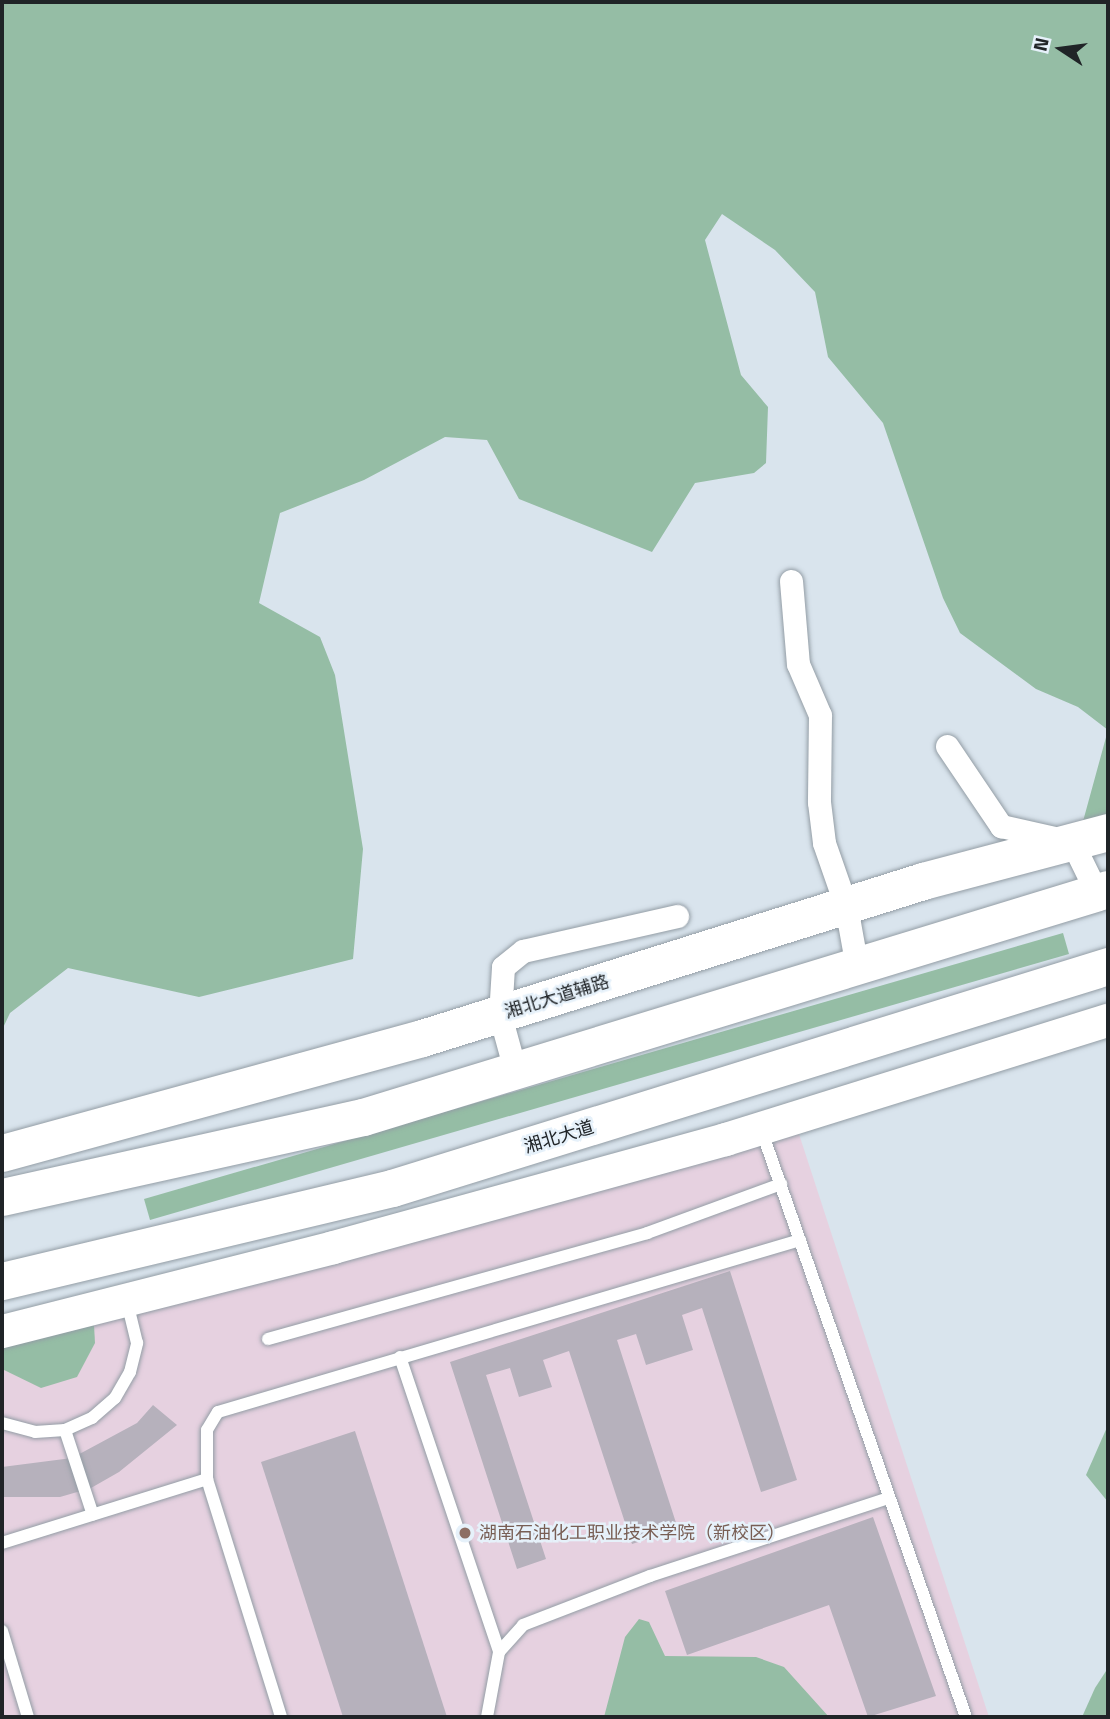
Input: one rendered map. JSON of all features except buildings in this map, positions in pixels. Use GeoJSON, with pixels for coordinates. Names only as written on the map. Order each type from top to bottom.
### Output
{"type":"FeatureCollection","features":[{"type":"Feature","properties":{"kind":"main road","name":"湘北大道辅路"},"geometry":{"type":"LineString","coordinates":[[2,1153],[500,1015],[846,906],[1108,832]]}},
{"type":"Feature","properties":{"kind":"main road"},"geometry":{"type":"LineString","coordinates":[[2,1197],[363,1117],[1102,890]]}},
{"type":"Feature","properties":{"kind":"main road","name":"湘北大道"},"geometry":{"type":"LineString","coordinates":[[2,1281],[392,1188],[1108,966]]}},
{"type":"Feature","properties":{"kind":"main road"},"geometry":{"type":"LineString","coordinates":[[2,1331],[761,1128],[1108,1020]]}},
{"type":"Feature","properties":{"kind":"street"},"geometry":{"type":"LineString","coordinates":[[791,581],[798,664],[820,715],[819,802],[824,843],[846,906],[857,967]]}},
{"type":"Feature","properties":{"kind":"street"},"geometry":{"type":"LineString","coordinates":[[947,746],[1001,826],[1072,842],[1102,890]]}},
{"type":"Feature","properties":{"kind":"street"},"geometry":{"type":"LineString","coordinates":[[516,1070],[500,1015],[503,967],[523,951],[677,916]]}},
{"type":"Feature","properties":{"kind":"lane"},"geometry":{"type":"LineString","coordinates":[[761,1128],[966,1717]]}},
{"type":"Feature","properties":{"kind":"lane"},"geometry":{"type":"LineString","coordinates":[[268,1339],[647,1233],[780,1184]]}},
{"type":"Feature","properties":{"kind":"lane"},"geometry":{"type":"LineString","coordinates":[[281,1717],[207,1479],[207,1430],[218,1412],[800,1240]]}},
{"type":"Feature","properties":{"kind":"lane"},"geometry":{"type":"LineString","coordinates":[[2,1423],[35,1432],[65,1430],[100,1411],[115,1398],[130,1372],[137,1343],[126,1299]]}},
{"type":"Feature","properties":{"kind":"lane"},"geometry":{"type":"LineString","coordinates":[[400,1357],[499,1652],[487,1717]]}},
{"type":"Feature","properties":{"kind":"lane"},"geometry":{"type":"LineString","coordinates":[[65,1430],[93,1515]]}},
{"type":"Feature","properties":{"kind":"lane"},"geometry":{"type":"LineString","coordinates":[[2,1544],[207,1479]]}},
{"type":"Feature","properties":{"kind":"lane"},"geometry":{"type":"LineString","coordinates":[[499,1652],[523,1625],[650,1576],[889,1498]]}},
{"type":"Feature","properties":{"kind":"lane"},"geometry":{"type":"LineString","coordinates":[[2,1632],[28,1717]]}},
{"type":"Feature","properties":{"kind":"shaded area","name":"湖南石油化工职业技术学院（新校区）"},"geometry":{"type":"Polygon","coordinates":[[[797,1128],[989,1717],[2,1717],[2,1348],[797,1128]]]}},
{"type":"Feature","properties":{"kind":"green space"},"geometry":{"type":"Polygon","coordinates":[[[2,2],[1108,2],[1108,730],[1078,707],[1036,689],[960,633],[943,598],[883,423],[828,357],[815,292],[775,250],[722,214],[705,240],[741,375],[768,407],[766,463],[754,473],[695,483],[652,552],[519,499],[487,440],[445,437],[364,480],[280,513],[259,603],[320,637],[335,675],[363,849],[353,959],[199,997],[68,968],[10,1013],[2,1030],[2,2]]]}},
{"type":"Feature","properties":{"kind":"green space"},"geometry":{"type":"Polygon","coordinates":[[[1108,730],[1108,816],[1082,825],[1108,730]]]}},
{"type":"Feature","properties":{"kind":"green space"},"geometry":{"type":"Polygon","coordinates":[[[1063,933],[1069,954],[150,1220],[144,1199],[1063,933]]]}},
{"type":"Feature","properties":{"kind":"green space"},"geometry":{"type":"Polygon","coordinates":[[[94,1325],[95,1343],[77,1377],[41,1388],[2,1369],[2,1348],[94,1325]]]}},
{"type":"Feature","properties":{"kind":"green space"},"geometry":{"type":"Polygon","coordinates":[[[1108,1425],[1108,1502],[1086,1475],[1108,1425]]]}},
{"type":"Feature","properties":{"kind":"green space"},"geometry":{"type":"Polygon","coordinates":[[[639,1619],[649,1622],[665,1656],[756,1657],[784,1667],[829,1717],[604,1717],[625,1637],[639,1619]]]}},
{"type":"Feature","properties":{"kind":"green space"},"geometry":{"type":"Polygon","coordinates":[[[1108,1668],[1108,1717],[1082,1717],[1095,1688],[1108,1668]]]}},
{"type":"Feature","properties":{"kind":"place","name":"湖南石油化工职业技术学院（新校区）"},"geometry":{"type":"Point","coordinates":[465,1533]}}]}
